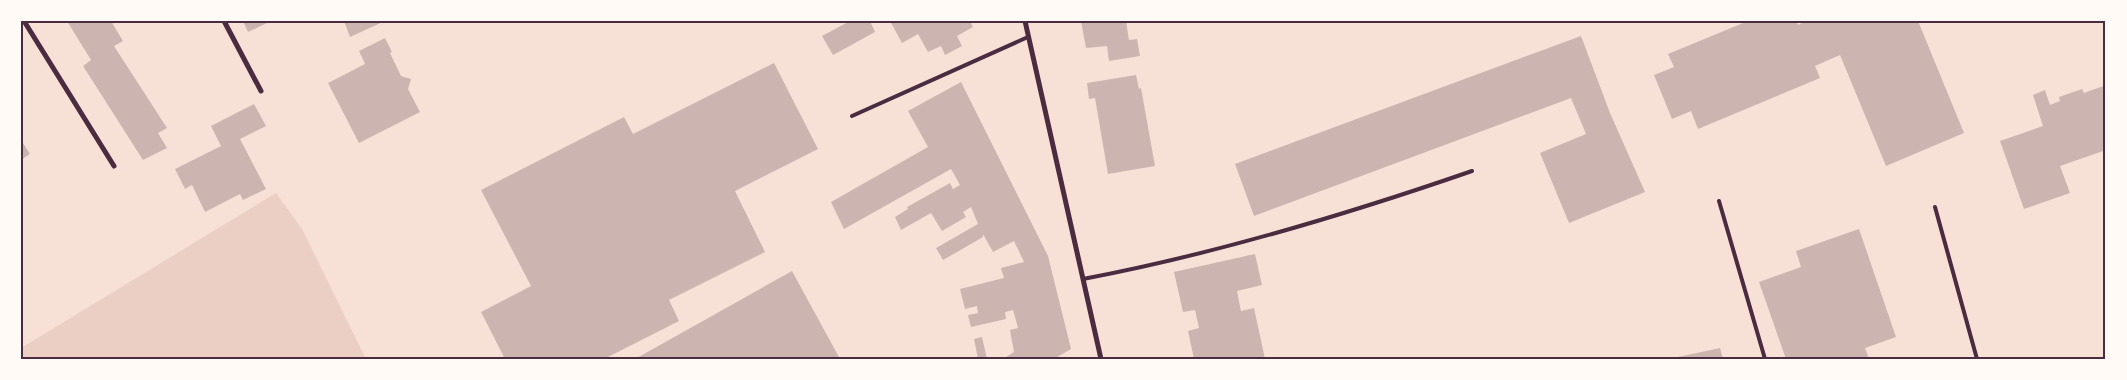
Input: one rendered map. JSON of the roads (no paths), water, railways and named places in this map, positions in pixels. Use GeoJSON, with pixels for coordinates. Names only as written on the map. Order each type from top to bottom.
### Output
{"type":"FeatureCollection","features":[{"type":"Feature","properties":{"kind":"street"},"geometry":{"type":"LineString","coordinates":[[24,21],[114,166]]}},
{"type":"Feature","properties":{"kind":"street"},"geometry":{"type":"LineString","coordinates":[[224,21],[260,91]]}},
{"type":"Feature","properties":{"kind":"street"},"geometry":{"type":"LineString","coordinates":[[1025,21],[1101,359]]}},
{"type":"Feature","properties":{"kind":"lane"},"geometry":{"type":"LineString","coordinates":[[852,116],[1028,36]]}},
{"type":"Feature","properties":{"kind":"lane"},"geometry":{"type":"LineString","coordinates":[[1083,280],[1144,267],[1369,207],[1472,171]]}},
{"type":"Feature","properties":{"kind":"lane"},"geometry":{"type":"LineString","coordinates":[[1719,201],[1765,359]]}},
{"type":"Feature","properties":{"kind":"lane"},"geometry":{"type":"LineString","coordinates":[[1935,207],[1977,359]]}}]}
